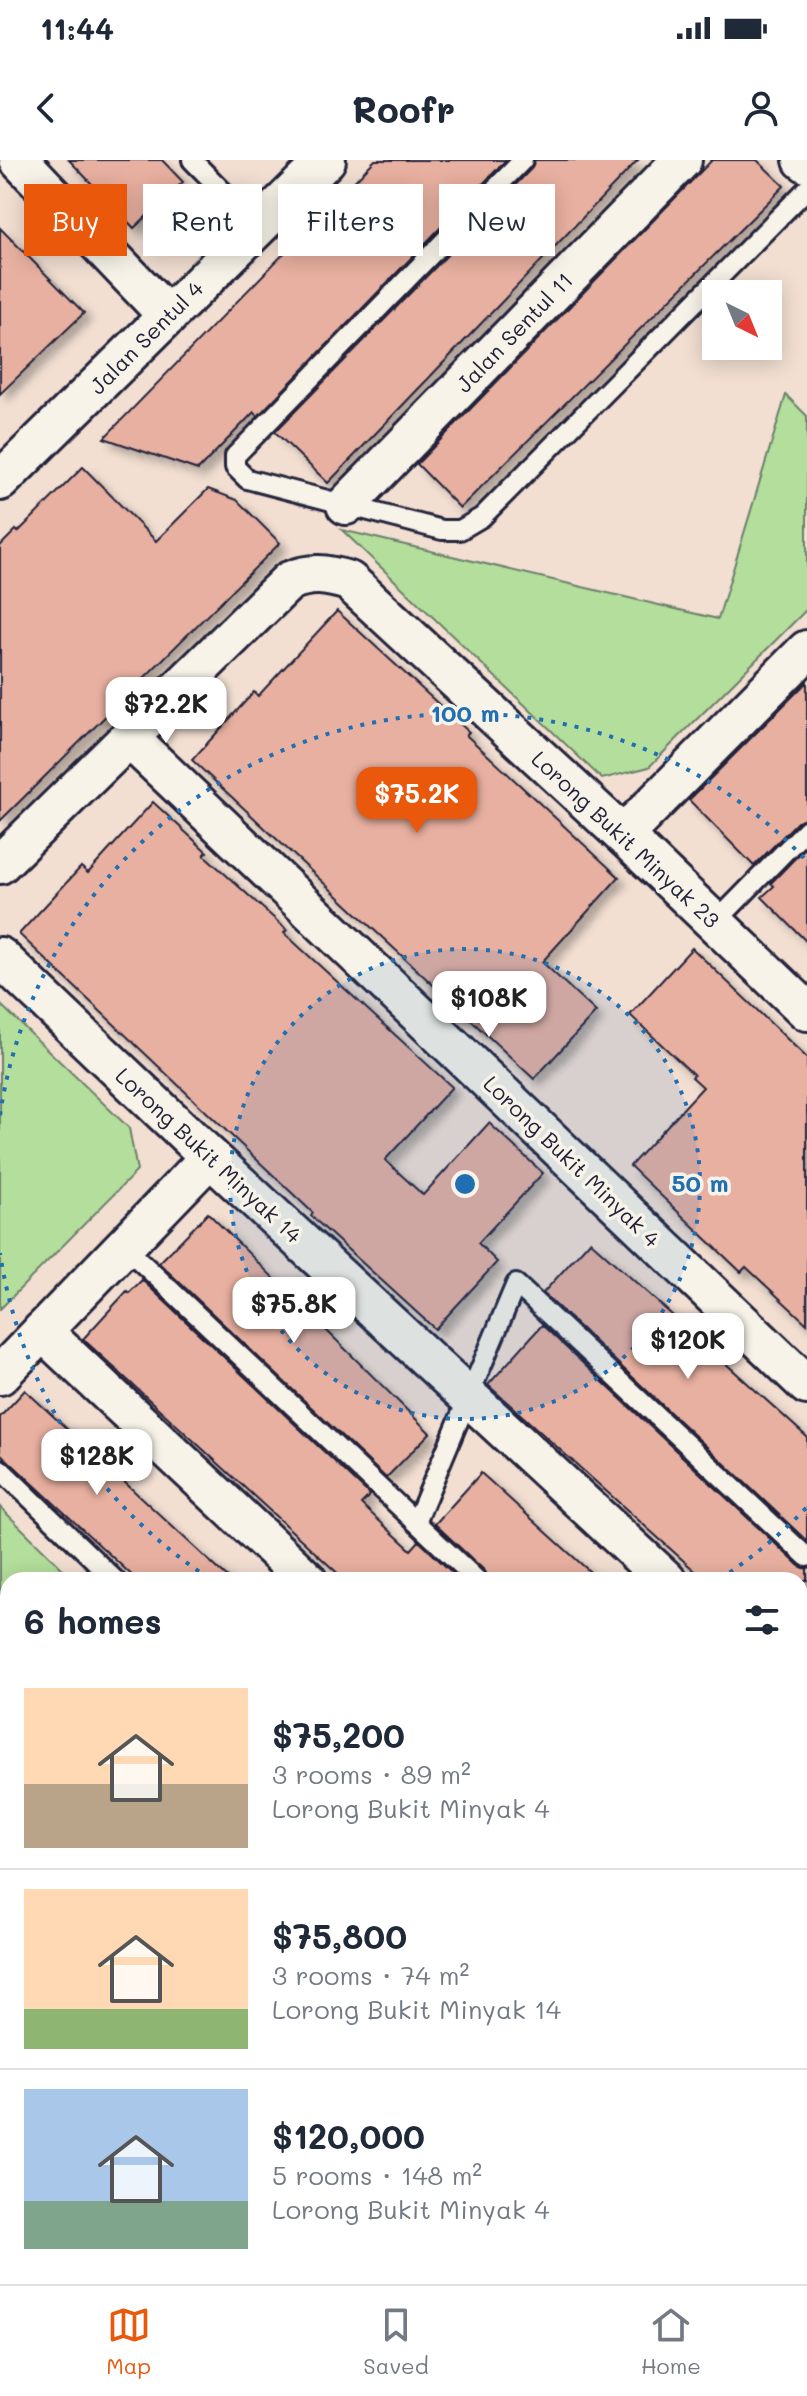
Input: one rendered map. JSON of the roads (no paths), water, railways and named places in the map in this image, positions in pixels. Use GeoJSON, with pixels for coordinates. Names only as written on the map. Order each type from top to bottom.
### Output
{"type":"FeatureCollection","features":[{"type":"Feature","properties":{"kind":"street"},"geometry":{"type":"LineString","coordinates":[[19,160],[168,316]]}},
{"type":"Feature","properties":{"kind":"street","name":"Jalan Sentul 4"},"geometry":{"type":"LineString","coordinates":[[262,223],[326,160]]}},
{"type":"Feature","properties":{"kind":"street","name":"Jalan Sentul 11"},"geometry":{"type":"LineString","coordinates":[[346,505],[682,160]]}},
{"type":"Feature","properties":{"kind":"street","name":"Jalan Sentul 4"},"geometry":{"type":"LineString","coordinates":[[0,481],[229,256]]}},
{"type":"Feature","properties":{"kind":"street","name":"Lorong Bukit Minyak 23"},"geometry":{"type":"LineString","coordinates":[[129,738],[289,581],[307,574],[327,574],[349,581],[807,1011]]}},
{"type":"Feature","properties":{"kind":"street"},"geometry":{"type":"LineString","coordinates":[[623,835],[807,650]]}},
{"type":"Feature","properties":{"kind":"street"},"geometry":{"type":"LineString","coordinates":[[0,864],[129,738]]}},
{"type":"Feature","properties":{"kind":"street","name":"Lorong Bukit Minyak 4"},"geometry":{"type":"LineString","coordinates":[[129,738],[807,1385]]}},
{"type":"Feature","properties":{"kind":"street","name":"Lorong Bukit Minyak 14"},"geometry":{"type":"LineString","coordinates":[[0,957],[210,1157],[657,1572]]}},
{"type":"Feature","properties":{"kind":"street"},"geometry":{"type":"LineString","coordinates":[[0,1375],[210,1157]]}},
{"type":"Feature","properties":{"kind":"street"},"geometry":{"type":"LineString","coordinates":[[42,1331],[298,1572]]}},
{"type":"Feature","properties":{"kind":"lane"},"geometry":{"type":"LineString","coordinates":[[192,160],[216,184]]}},
{"type":"Feature","properties":{"kind":"lane"},"geometry":{"type":"LineString","coordinates":[[523,160],[235,456],[235,467],[247,479],[442,530],[460,530],[482,517],[807,189]]}},
{"type":"Feature","properties":{"kind":"lane"},"geometry":{"type":"LineString","coordinates":[[715,923],[807,829]]}},
{"type":"Feature","properties":{"kind":"lane"},"geometry":{"type":"LineString","coordinates":[[124,1246],[469,1572]]}},
{"type":"Feature","properties":{"kind":"lane"},"geometry":{"type":"LineString","coordinates":[[416,1522],[516,1284],[807,1557]]}},
{"type":"Feature","properties":{"kind":"lane"},"geometry":{"type":"LineString","coordinates":[[0,1469],[107,1572]]}}]}
